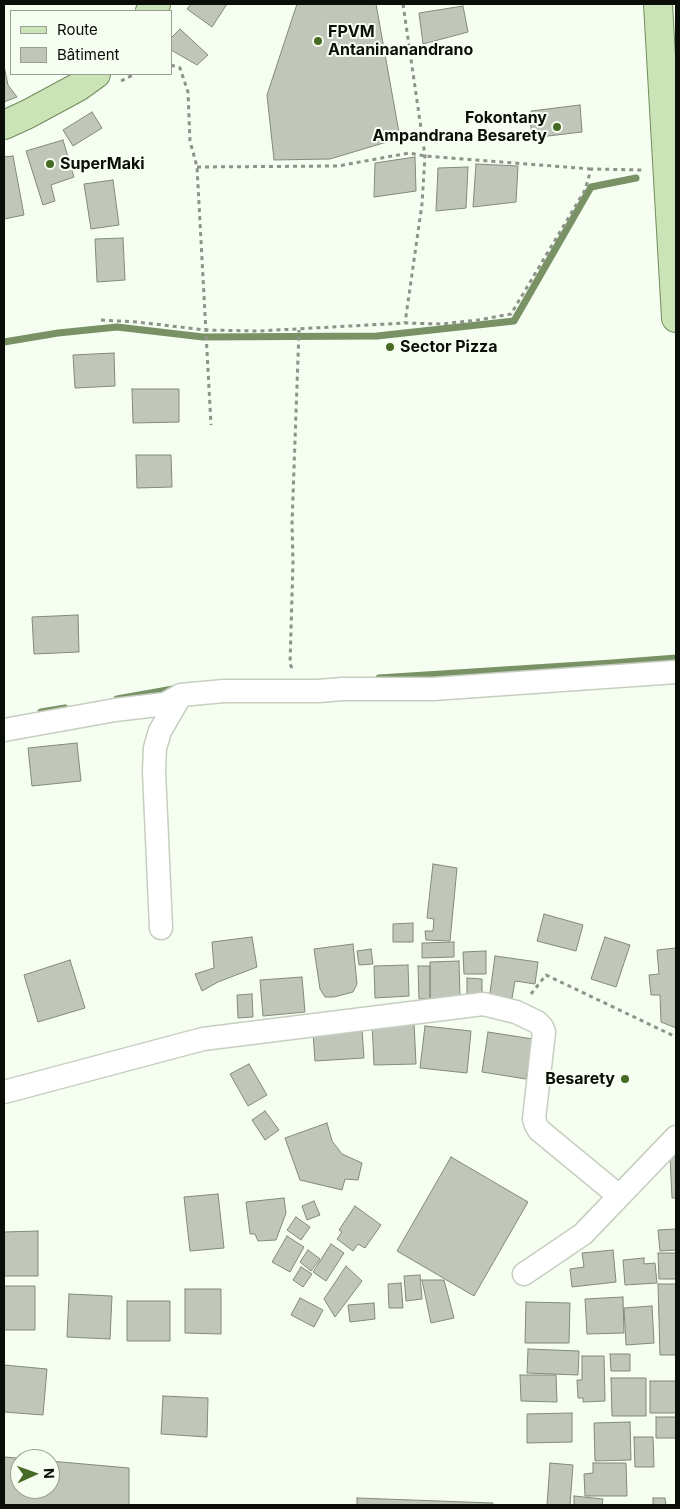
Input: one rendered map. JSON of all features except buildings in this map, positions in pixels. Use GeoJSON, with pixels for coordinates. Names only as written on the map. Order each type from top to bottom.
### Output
{"type":"FeatureCollection","features":[{"type":"Feature","properties":{"kind":"main road"},"geometry":{"type":"LineString","coordinates":[[658,4],[676,318]]}},
{"type":"Feature","properties":{"kind":"main road"},"geometry":{"type":"LineString","coordinates":[[4,124],[28,114],[78,87],[95,75]]}},
{"type":"Feature","properties":{"kind":"street"},"geometry":{"type":"LineString","coordinates":[[4,730],[116,710],[164,704],[181,695],[224,691],[433,689],[676,672]]}},
{"type":"Feature","properties":{"kind":"street"},"geometry":{"type":"LineString","coordinates":[[161,928],[154,771],[155,748],[160,731],[181,695]]}},
{"type":"Feature","properties":{"kind":"street"},"geometry":{"type":"LineString","coordinates":[[4,1092],[203,1039],[483,1004],[516,1012],[537,1022],[542,1027],[544,1032],[534,1119],[536,1125],[539,1130],[619,1196]]}},
{"type":"Feature","properties":{"kind":"street"},"geometry":{"type":"LineString","coordinates":[[524,1274],[583,1234],[676,1136]]}},
{"type":"Feature","properties":{"kind":"path"},"geometry":{"type":"LineString","coordinates":[[403,4],[425,156],[422,204],[406,323]]}},
{"type":"Feature","properties":{"kind":"path"},"geometry":{"type":"LineString","coordinates":[[172,65],[180,68],[188,92],[190,141],[197,167],[206,350],[212,425]]}},
{"type":"Feature","properties":{"kind":"path"},"geometry":{"type":"LineString","coordinates":[[197,167],[338,166],[409,153],[425,156],[591,169],[668,170]]}},
{"type":"Feature","properties":{"kind":"path"},"geometry":{"type":"LineString","coordinates":[[101,320],[137,322],[205,332],[299,331],[406,323],[441,324],[511,314],[585,190],[591,169]]}},
{"type":"Feature","properties":{"kind":"path"},"geometry":{"type":"LineString","coordinates":[[294,671],[290,664],[293,562],[292,524],[299,331]]}},
{"type":"Feature","properties":{"kind":"path"},"geometry":{"type":"LineString","coordinates":[[516,1012],[546,975],[676,1037]]}},
{"type":"Feature","properties":{"kind":"waterway"},"geometry":{"type":"LineString","coordinates":[[4,342],[58,333],[117,327],[203,337],[377,336],[514,321],[591,187],[636,178]]}},
{"type":"Feature","properties":{"kind":"waterway"},"geometry":{"type":"LineString","coordinates":[[379,678],[676,658]]}},
{"type":"Feature","properties":{"kind":"waterway"},"geometry":{"type":"LineString","coordinates":[[117,699],[173,689]]}},
{"type":"Feature","properties":{"kind":"waterway"},"geometry":{"type":"LineString","coordinates":[[41,712],[65,708]]}},
{"type":"Feature","properties":{"kind":"place","name":"FPVM Antaninanandrano"},"geometry":{"type":"Point","coordinates":[318,41]}},
{"type":"Feature","properties":{"kind":"place","name":"Fokontany Ampandrana Besarety"},"geometry":{"type":"Point","coordinates":[557,127]}},
{"type":"Feature","properties":{"kind":"place","name":"SuperMaki"},"geometry":{"type":"Point","coordinates":[50,164]}},
{"type":"Feature","properties":{"kind":"place","name":"Sector Pizza"},"geometry":{"type":"Point","coordinates":[390,347]}},
{"type":"Feature","properties":{"kind":"place","name":"Besarety"},"geometry":{"type":"Point","coordinates":[625,1079]}}]}
